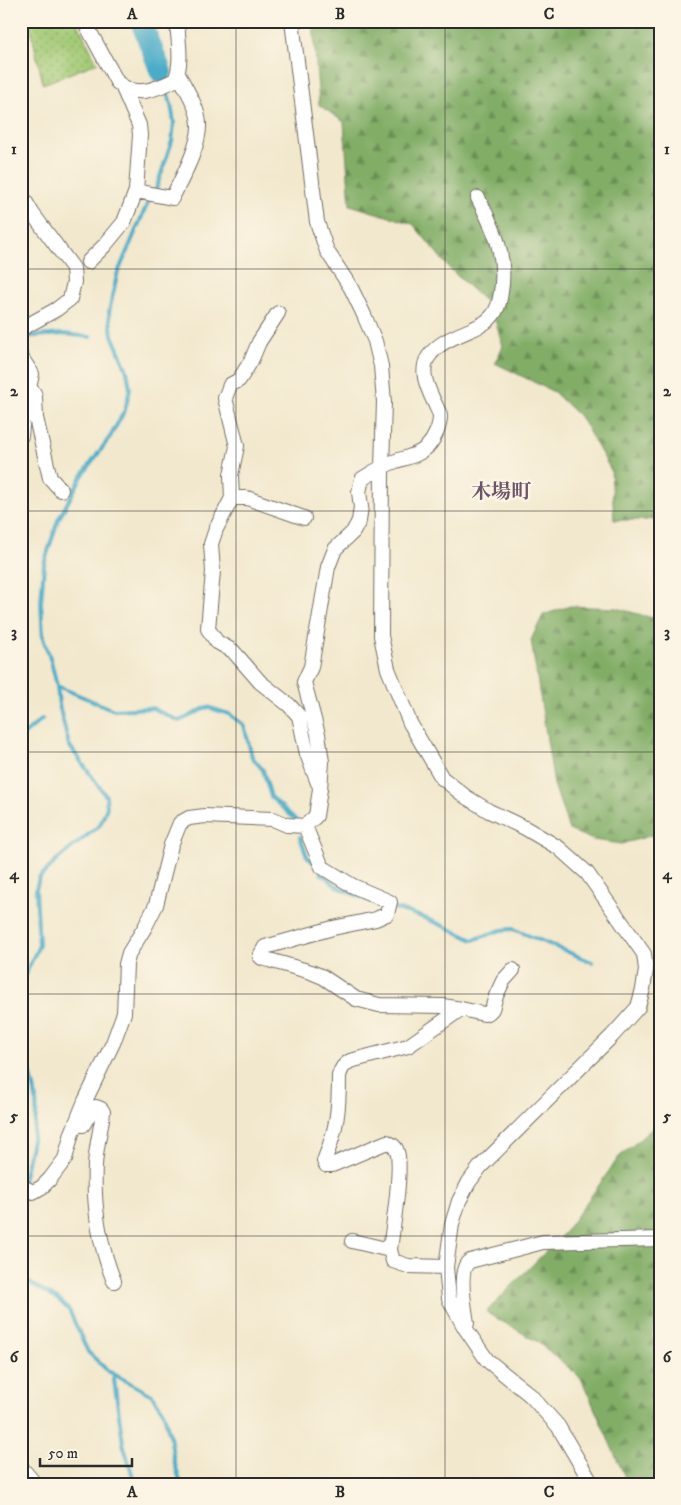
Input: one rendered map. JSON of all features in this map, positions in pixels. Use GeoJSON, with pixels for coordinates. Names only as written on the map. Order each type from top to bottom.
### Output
{"type":"FeatureCollection","features":[{"type":"Feature","properties":{"kind":"street"},"geometry":{"type":"LineString","coordinates":[[84,21],[112,74],[123,88],[139,125],[140,135],[136,191],[124,222],[88,262]]}},
{"type":"Feature","properties":{"kind":"street"},"geometry":{"type":"LineString","coordinates":[[136,191],[172,198],[196,143],[199,125],[195,108],[176,77],[179,55],[177,21]]}},
{"type":"Feature","properties":{"kind":"street"},"geometry":{"type":"LineString","coordinates":[[292,21],[318,222],[327,251],[351,288],[364,315],[375,341],[381,366],[384,402],[381,636],[388,669],[410,723],[442,778],[489,812],[525,828],[559,848],[587,874],[644,954],[646,970],[638,1007],[612,1036],[480,1167],[469,1182],[452,1224],[446,1267],[449,1299],[487,1360],[530,1395],[558,1426],[592,1484]]}},
{"type":"Feature","properties":{"kind":"street"},"geometry":{"type":"LineString","coordinates":[[123,88],[145,92],[154,90],[176,77]]}},
{"type":"Feature","properties":{"kind":"street"},"geometry":{"type":"LineString","coordinates":[[21,194],[32,213],[73,268],[74,282],[70,299],[57,309],[21,329]]}},
{"type":"Feature","properties":{"kind":"street"},"geometry":{"type":"LineString","coordinates":[[65,1159],[82,1109],[113,1042],[124,1013],[126,964],[129,953],[156,905],[171,845],[180,823],[189,818],[205,816],[273,819],[288,825],[305,826],[316,816],[322,762],[318,734],[304,682],[311,666],[328,567],[335,549],[353,532],[359,521],[360,482],[362,478],[396,461],[416,456],[427,448],[438,428],[440,415],[424,376],[424,368],[429,356],[439,346],[483,324],[499,309],[504,275],[502,257],[498,240],[478,198]]}},
{"type":"Feature","properties":{"kind":"street"},"geometry":{"type":"LineString","coordinates":[[278,313],[259,342],[252,361],[238,380],[230,385],[224,398],[238,446],[231,475],[232,498],[216,529],[211,544],[213,571],[208,629],[217,642],[232,651],[260,682],[289,705],[299,716],[307,754],[320,789]]}},
{"type":"Feature","properties":{"kind":"street"},"geometry":{"type":"LineString","coordinates":[[21,357],[32,374],[21,436]]}},
{"type":"Feature","properties":{"kind":"street"},"geometry":{"type":"LineString","coordinates":[[30,389],[35,397],[36,418],[50,478],[61,490]]}},
{"type":"Feature","properties":{"kind":"street"},"geometry":{"type":"LineString","coordinates":[[232,498],[247,498],[304,518]]}},
{"type":"Feature","properties":{"kind":"street"},"geometry":{"type":"LineString","coordinates":[[305,826],[322,867],[388,909],[376,919],[332,928],[272,944],[265,947],[260,956],[266,960],[323,977],[356,999],[374,1004],[443,1006],[484,1014],[492,1009],[503,981],[513,970]]}},
{"type":"Feature","properties":{"kind":"street"},"geometry":{"type":"LineString","coordinates":[[446,1267],[408,1266],[392,1261],[390,1250],[399,1167],[395,1147],[387,1142],[332,1165],[326,1165],[324,1162],[333,1138],[338,1113],[340,1070],[345,1064],[350,1061],[408,1046],[461,1009]]}},
{"type":"Feature","properties":{"kind":"street"},"geometry":{"type":"LineString","coordinates":[[27,1189],[42,1187],[50,1179],[65,1159],[93,1108],[101,1109],[103,1112],[96,1163],[95,1197],[99,1234],[104,1257],[114,1281]]}},
{"type":"Feature","properties":{"kind":"street"},"geometry":{"type":"LineString","coordinates":[[466,1328],[463,1288],[464,1268],[470,1260],[542,1242],[660,1239]]}},
{"type":"Feature","properties":{"kind":"street"},"geometry":{"type":"LineString","coordinates":[[352,1242],[390,1250]]}},
{"type":"Feature","properties":{"kind":"street"},"geometry":{"type":"LineString","coordinates":[[21,1467],[35,1484]]}},
{"type":"Feature","properties":{"kind":"green space"},"geometry":{"type":"Polygon","coordinates":[[[29,21],[76,21],[97,63],[43,84],[29,21]]]}},
{"type":"Feature","properties":{"kind":"green space"},"geometry":{"type":"Polygon","coordinates":[[[313,21],[660,21],[660,518],[614,520],[611,470],[581,418],[554,392],[495,363],[503,346],[491,307],[450,269],[413,224],[350,205],[344,122],[319,105],[313,21]]]}},
{"type":"Feature","properties":{"kind":"green space"},"geometry":{"type":"Polygon","coordinates":[[[570,606],[616,608],[660,620],[660,833],[621,844],[593,840],[569,830],[554,784],[531,640],[543,615],[570,606]]]}},
{"type":"Feature","properties":{"kind":"green space"},"geometry":{"type":"Polygon","coordinates":[[[660,1122],[660,1310],[652,1335],[656,1351],[660,1353],[660,1484],[628,1484],[581,1378],[538,1342],[486,1312],[566,1231],[619,1157],[660,1122]]]}},
{"type":"Feature","properties":{"kind":"waterway"},"geometry":{"type":"LineString","coordinates":[[141,21],[161,72]]}},
{"type":"Feature","properties":{"kind":"waterway"},"geometry":{"type":"LineString","coordinates":[[21,984],[39,945],[36,889],[39,878],[59,858],[100,825],[107,807],[106,796],[69,745],[51,661],[43,638],[41,602],[44,564],[58,520],[82,476],[110,437],[125,410],[130,389],[127,371],[112,335],[109,312],[117,275],[148,202],[156,189],[172,141],[174,123],[171,104],[161,72]]}},
{"type":"Feature","properties":{"kind":"waterway"},"geometry":{"type":"LineString","coordinates":[[21,337],[64,334],[90,337]]}},
{"type":"Feature","properties":{"kind":"waterway"},"geometry":{"type":"LineString","coordinates":[[57,686],[114,710],[152,708],[179,721],[207,707],[229,714],[244,725],[252,757],[263,770],[271,797],[296,820]]}},
{"type":"Feature","properties":{"kind":"waterway"},"geometry":{"type":"LineString","coordinates":[[21,737],[42,719]]}},
{"type":"Feature","properties":{"kind":"waterway"},"geometry":{"type":"LineString","coordinates":[[300,837],[307,856],[315,865]]}},
{"type":"Feature","properties":{"kind":"waterway"},"geometry":{"type":"LineString","coordinates":[[321,873],[338,887],[385,907]]}},
{"type":"Feature","properties":{"kind":"waterway"},"geometry":{"type":"LineString","coordinates":[[392,908],[444,926],[473,940],[501,930],[513,929],[592,962]]}},
{"type":"Feature","properties":{"kind":"waterway"},"geometry":{"type":"LineString","coordinates":[[21,1043],[36,1097],[34,1132],[22,1184]]}},
{"type":"Feature","properties":{"kind":"waterway"},"geometry":{"type":"LineString","coordinates":[[21,1074],[29,1071]]}},
{"type":"Feature","properties":{"kind":"waterway"},"geometry":{"type":"LineString","coordinates":[[21,1273],[28,1282],[59,1300],[69,1310],[88,1352],[108,1371],[152,1395],[163,1411],[181,1484]]}},
{"type":"Feature","properties":{"kind":"waterway"},"geometry":{"type":"LineString","coordinates":[[113,1373],[123,1443],[135,1484]]}},
{"type":"Feature","properties":{"kind":"district","name":"木場町"},"geometry":{"type":"Point","coordinates":[501,491]}}]}
